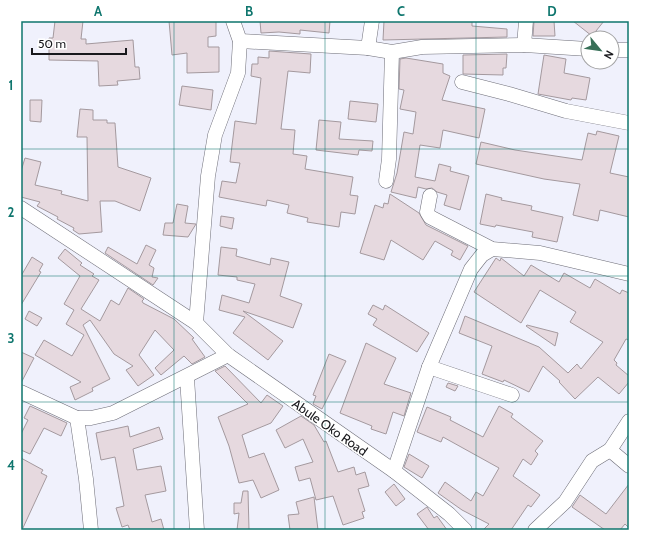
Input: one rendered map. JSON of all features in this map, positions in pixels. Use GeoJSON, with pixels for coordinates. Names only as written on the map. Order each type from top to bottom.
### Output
{"type":"FeatureCollection","features":[{"type":"Feature","properties":{"kind":"street"},"geometry":{"type":"LineString","coordinates":[[196,323],[208,176],[216,135],[238,73],[240,41],[233,21]]}},
{"type":"Feature","properties":{"kind":"street"},"geometry":{"type":"LineString","coordinates":[[368,48],[372,21]]}},
{"type":"Feature","properties":{"kind":"street"},"geometry":{"type":"LineString","coordinates":[[524,46],[526,21]]}},
{"type":"Feature","properties":{"kind":"street"},"geometry":{"type":"LineString","coordinates":[[240,41],[368,48],[392,52],[422,47],[524,46],[580,49]]}},
{"type":"Feature","properties":{"kind":"street"},"geometry":{"type":"LineString","coordinates":[[386,181],[389,159],[392,52]]}},
{"type":"Feature","properties":{"kind":"street"},"geometry":{"type":"LineString","coordinates":[[462,82],[566,111],[629,123]]}},
{"type":"Feature","properties":{"kind":"street"},"geometry":{"type":"LineString","coordinates":[[430,196],[427,212],[430,217],[492,249],[540,253],[629,274]]}},
{"type":"Feature","properties":{"kind":"street","name":"Abule Oko Road"},"geometry":{"type":"LineString","coordinates":[[21,208],[196,323],[228,355],[394,471],[450,514],[465,530]]}},
{"type":"Feature","properties":{"kind":"street"},"geometry":{"type":"LineString","coordinates":[[394,471],[429,367],[471,269],[482,255],[492,249]]}},
{"type":"Feature","properties":{"kind":"street"},"geometry":{"type":"LineString","coordinates":[[22,394],[77,418],[91,418],[113,413],[187,378],[228,355]]}},
{"type":"Feature","properties":{"kind":"street"},"geometry":{"type":"LineString","coordinates":[[429,367],[512,396]]}},
{"type":"Feature","properties":{"kind":"street"},"geometry":{"type":"LineString","coordinates":[[187,378],[197,530]]}},
{"type":"Feature","properties":{"kind":"street"},"geometry":{"type":"LineString","coordinates":[[77,418],[86,479],[91,530]]}},
{"type":"Feature","properties":{"kind":"street"},"geometry":{"type":"LineString","coordinates":[[535,530],[565,502],[592,461],[610,450],[629,421]]}},
{"type":"Feature","properties":{"kind":"street"},"geometry":{"type":"LineString","coordinates":[[610,450],[629,466]]}},
{"type":"Feature","properties":{"kind":"building"},"geometry":{"type":"Polygon","coordinates":[[[55,21],[83,21],[81,39],[86,39],[86,44],[133,40],[135,67],[139,67],[140,79],[117,81],[118,85],[99,86],[98,61],[49,60],[49,38],[53,38],[55,21]]]}},
{"type":"Feature","properties":{"kind":"building"},"geometry":{"type":"Polygon","coordinates":[[[169,21],[216,21],[216,36],[208,37],[208,47],[219,47],[219,72],[187,73],[187,53],[172,55],[169,21]]]}},
{"type":"Feature","properties":{"kind":"building"},"geometry":{"type":"Polygon","coordinates":[[[260,21],[330,21],[329,33],[300,30],[300,34],[279,32],[261,33],[260,21]]]}},
{"type":"Feature","properties":{"kind":"building"},"geometry":{"type":"Polygon","coordinates":[[[384,21],[472,21],[472,26],[507,29],[507,37],[383,40],[384,21]]]}},
{"type":"Feature","properties":{"kind":"building"},"geometry":{"type":"Polygon","coordinates":[[[534,21],[554,21],[555,36],[533,36],[534,21]]]}},
{"type":"Feature","properties":{"kind":"building"},"geometry":{"type":"Polygon","coordinates":[[[573,21],[604,21],[597,30],[584,30],[573,21]]]}},
{"type":"Feature","properties":{"kind":"building"},"geometry":{"type":"Polygon","coordinates":[[[269,51],[311,54],[310,73],[288,71],[281,129],[295,130],[293,154],[307,156],[305,169],[353,177],[350,195],[358,196],[355,214],[341,212],[339,227],[307,222],[308,218],[287,213],[289,205],[267,200],[266,206],[219,197],[222,181],[236,183],[240,163],[230,162],[235,121],[256,124],[261,78],[251,76],[252,64],[258,64],[258,57],[269,58],[269,51]]]}},
{"type":"Feature","properties":{"kind":"building"},"geometry":{"type":"Polygon","coordinates":[[[507,54],[506,68],[503,68],[503,75],[463,74],[463,55],[507,54]]]}},
{"type":"Feature","properties":{"kind":"building"},"geometry":{"type":"Polygon","coordinates":[[[544,55],[566,59],[564,73],[590,78],[586,100],[572,98],[571,100],[538,94],[544,55]]]}},
{"type":"Feature","properties":{"kind":"building"},"geometry":{"type":"Polygon","coordinates":[[[406,58],[443,64],[443,73],[450,76],[442,100],[485,109],[479,138],[443,130],[440,148],[420,145],[415,177],[435,181],[439,164],[451,167],[450,171],[469,176],[460,210],[444,205],[447,195],[437,192],[432,188],[426,189],[418,187],[416,198],[391,192],[397,173],[404,132],[413,134],[416,112],[400,109],[404,90],[399,89],[400,59],[406,58]]]}},
{"type":"Feature","properties":{"kind":"building"},"geometry":{"type":"Polygon","coordinates":[[[182,86],[213,90],[211,110],[179,105],[182,86]]]}},
{"type":"Feature","properties":{"kind":"building"},"geometry":{"type":"Polygon","coordinates":[[[30,100],[42,100],[41,122],[30,121],[30,100]]]}},
{"type":"Feature","properties":{"kind":"building"},"geometry":{"type":"Polygon","coordinates":[[[350,101],[378,104],[376,122],[348,119],[350,101]]]}},
{"type":"Feature","properties":{"kind":"building"},"geometry":{"type":"Polygon","coordinates":[[[80,109],[93,110],[93,120],[107,120],[107,123],[115,123],[118,167],[151,178],[140,211],[115,201],[100,201],[102,232],[79,234],[73,230],[74,228],[57,219],[58,217],[37,206],[40,202],[21,197],[21,171],[25,158],[41,162],[35,185],[62,191],[61,194],[88,201],[87,137],[77,137],[80,109]]]}},
{"type":"Feature","properties":{"kind":"building"},"geometry":{"type":"Polygon","coordinates":[[[319,120],[341,122],[339,139],[373,141],[372,151],[359,150],[358,155],[316,150],[319,120]]]}},
{"type":"Feature","properties":{"kind":"building"},"geometry":{"type":"Polygon","coordinates":[[[597,131],[619,136],[610,173],[629,177],[629,217],[600,210],[598,221],[573,215],[580,184],[544,179],[476,164],[481,142],[515,150],[582,160],[588,133],[596,135],[597,131]]]}},
{"type":"Feature","properties":{"kind":"building"},"geometry":{"type":"Polygon","coordinates":[[[390,194],[419,213],[426,225],[468,246],[460,260],[451,255],[453,251],[435,241],[423,260],[391,240],[384,260],[360,253],[375,205],[383,208],[384,203],[388,204],[390,194]]]}},
{"type":"Feature","properties":{"kind":"building"},"geometry":{"type":"Polygon","coordinates":[[[486,194],[502,198],[501,200],[532,206],[531,210],[563,217],[557,242],[532,237],[533,232],[496,225],[495,227],[480,224],[486,194]]]}},
{"type":"Feature","properties":{"kind":"building"},"geometry":{"type":"Polygon","coordinates":[[[177,204],[188,206],[185,223],[196,224],[188,237],[163,235],[165,223],[173,223],[177,204]]]}},
{"type":"Feature","properties":{"kind":"building"},"geometry":{"type":"Polygon","coordinates":[[[221,216],[234,218],[232,229],[220,226],[221,216]]]}},
{"type":"Feature","properties":{"kind":"building"},"geometry":{"type":"Polygon","coordinates":[[[146,245],[156,250],[149,265],[154,268],[152,277],[158,278],[153,285],[105,253],[108,247],[137,264],[146,245]]]}},
{"type":"Feature","properties":{"kind":"building"},"geometry":{"type":"Polygon","coordinates":[[[221,247],[237,249],[236,256],[270,265],[271,258],[289,262],[280,296],[302,304],[293,328],[243,311],[283,341],[268,360],[233,333],[245,317],[219,310],[222,295],[249,303],[255,284],[237,280],[237,277],[218,275],[221,247]]]}},
{"type":"Feature","properties":{"kind":"building"},"geometry":{"type":"Polygon","coordinates":[[[65,249],[82,263],[80,265],[94,274],[92,276],[99,280],[81,309],[100,321],[111,300],[119,305],[128,288],[144,299],[142,301],[143,303],[174,319],[194,338],[192,339],[205,357],[192,364],[184,356],[161,375],[155,368],[174,350],[155,330],[139,355],[154,375],[138,386],[126,370],[133,366],[114,354],[90,320],[83,325],[110,379],[92,388],[93,391],[75,400],[70,387],[81,382],[35,355],[44,340],[72,356],[84,335],[66,324],[74,310],[64,304],[80,276],[58,258],[65,249]]]}},
{"type":"Feature","properties":{"kind":"building"},"geometry":{"type":"Polygon","coordinates":[[[32,257],[43,264],[39,271],[41,272],[21,305],[21,276],[32,257]]]}},
{"type":"Feature","properties":{"kind":"building"},"geometry":{"type":"Polygon","coordinates":[[[496,258],[500,261],[501,258],[524,276],[531,265],[559,282],[564,273],[590,288],[595,279],[620,294],[622,290],[629,293],[629,340],[626,339],[614,360],[617,363],[616,365],[629,376],[629,382],[619,394],[598,377],[575,399],[559,382],[560,381],[543,366],[529,392],[504,380],[503,382],[482,374],[492,346],[459,333],[465,316],[539,347],[568,373],[577,364],[581,369],[603,342],[570,322],[576,312],[540,290],[521,323],[474,292],[496,258]]]}},
{"type":"Feature","properties":{"kind":"building"},"geometry":{"type":"Polygon","coordinates":[[[373,305],[383,310],[385,305],[429,333],[417,352],[373,325],[377,319],[368,314],[373,305]]]}},
{"type":"Feature","properties":{"kind":"building"},"geometry":{"type":"Polygon","coordinates":[[[29,311],[42,318],[37,326],[25,319],[29,311]]]}},
{"type":"Feature","properties":{"kind":"building"},"geometry":{"type":"Polygon","coordinates":[[[526,326],[558,333],[555,346],[526,326]]]}},
{"type":"Feature","properties":{"kind":"building"},"geometry":{"type":"Polygon","coordinates":[[[366,343],[396,358],[384,384],[411,393],[404,416],[393,412],[386,434],[371,429],[372,426],[340,413],[366,343]]]}},
{"type":"Feature","properties":{"kind":"building"},"geometry":{"type":"Polygon","coordinates":[[[21,352],[34,358],[21,383],[21,352]]]}},
{"type":"Feature","properties":{"kind":"building"},"geometry":{"type":"Polygon","coordinates":[[[329,354],[346,361],[322,409],[313,404],[316,396],[313,395],[329,354]]]}},
{"type":"Feature","properties":{"kind":"building"},"geometry":{"type":"Polygon","coordinates":[[[225,366],[261,403],[267,395],[283,406],[271,423],[242,435],[249,458],[264,453],[279,490],[261,498],[253,480],[239,483],[229,446],[218,417],[248,404],[215,371],[225,366]]]}},
{"type":"Feature","properties":{"kind":"building"},"geometry":{"type":"Polygon","coordinates":[[[448,383],[458,386],[455,391],[446,387],[448,383]]]}},
{"type":"Feature","properties":{"kind":"building"},"geometry":{"type":"Polygon","coordinates":[[[30,406],[67,423],[61,436],[44,428],[30,454],[21,450],[21,434],[28,420],[24,418],[30,406]]]}},
{"type":"Feature","properties":{"kind":"building"},"geometry":{"type":"Polygon","coordinates":[[[499,406],[513,414],[511,417],[543,441],[535,451],[538,454],[531,465],[523,459],[513,476],[540,495],[531,507],[528,505],[511,530],[483,530],[489,524],[462,510],[438,493],[445,482],[471,501],[476,492],[483,496],[499,468],[443,437],[441,442],[417,432],[427,407],[451,417],[450,420],[483,437],[499,406]]]}},
{"type":"Feature","properties":{"kind":"building"},"geometry":{"type":"Polygon","coordinates":[[[301,416],[314,425],[324,442],[326,441],[338,472],[354,467],[356,475],[365,472],[369,486],[358,489],[365,511],[362,512],[364,518],[343,525],[333,496],[316,500],[310,478],[299,481],[295,467],[313,462],[303,439],[285,448],[276,430],[301,416]]]}},
{"type":"Feature","properties":{"kind":"building"},"geometry":{"type":"Polygon","coordinates":[[[128,426],[130,437],[159,427],[163,439],[133,449],[137,470],[161,466],[166,491],[145,495],[152,522],[161,519],[164,530],[130,530],[128,525],[122,527],[116,508],[124,506],[115,457],[101,460],[96,433],[128,426]]]}},
{"type":"Feature","properties":{"kind":"building"},"geometry":{"type":"Polygon","coordinates":[[[409,454],[429,466],[422,478],[404,467],[409,454]]]}},
{"type":"Feature","properties":{"kind":"building"},"geometry":{"type":"Polygon","coordinates":[[[21,458],[43,470],[41,473],[47,476],[22,530],[21,458]]]}},
{"type":"Feature","properties":{"kind":"building"},"geometry":{"type":"Polygon","coordinates":[[[394,484],[405,499],[396,506],[385,492],[394,484]]]}},
{"type":"Feature","properties":{"kind":"building"},"geometry":{"type":"Polygon","coordinates":[[[629,484],[629,528],[625,524],[620,530],[605,530],[572,507],[580,495],[606,514],[629,484]]]}},
{"type":"Feature","properties":{"kind":"building"},"geometry":{"type":"Polygon","coordinates":[[[243,491],[248,491],[249,530],[237,530],[239,513],[234,514],[234,503],[241,503],[243,491]]]}},
{"type":"Feature","properties":{"kind":"building"},"geometry":{"type":"Polygon","coordinates":[[[314,497],[318,530],[290,530],[288,515],[299,514],[296,502],[314,497]]]}},
{"type":"Feature","properties":{"kind":"building"},"geometry":{"type":"Polygon","coordinates":[[[427,507],[434,518],[437,516],[447,530],[429,530],[417,514],[427,507]]]}}]}
